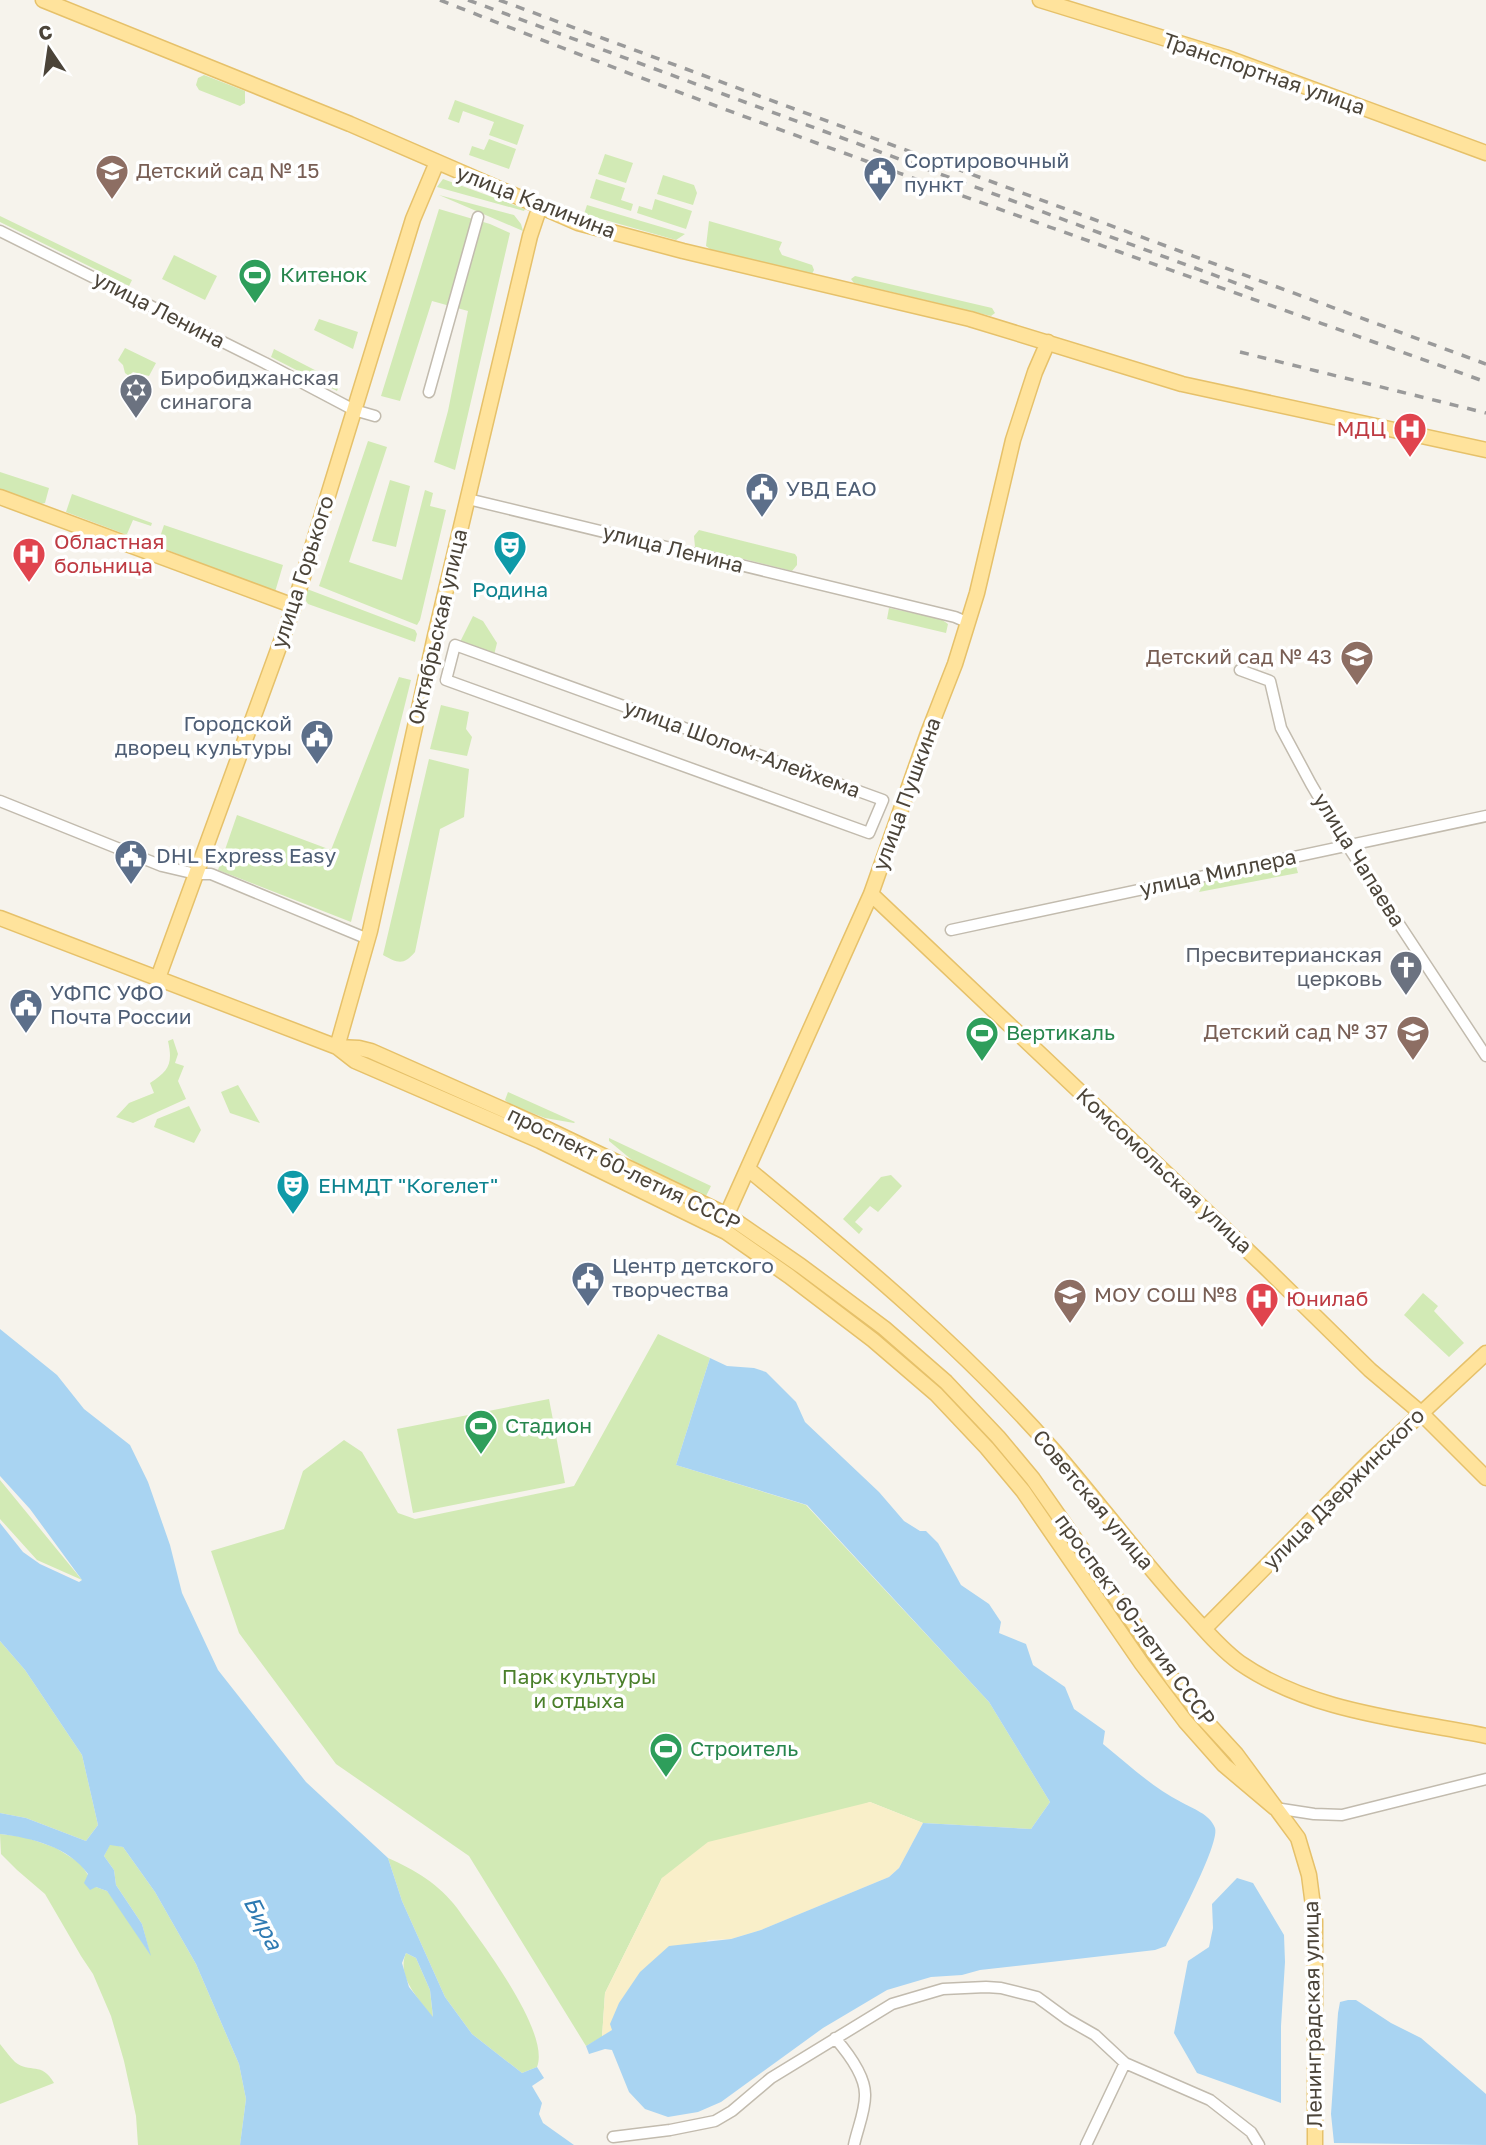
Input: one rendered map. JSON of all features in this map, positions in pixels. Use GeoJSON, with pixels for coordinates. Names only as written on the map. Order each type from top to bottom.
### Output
{"type":"FeatureCollection","features":[{"type":"Feature","properties":{"kind":"main road","name":"улица Калинина"},"geometry":{"type":"LineString","coordinates":[[43,0],[350,124],[578,223],[971,319],[1048,342]]}},
{"type":"Feature","properties":{"kind":"main road","name":"Транспортная улица"},"geometry":{"type":"LineString","coordinates":[[1040,0],[1225,57],[1486,153]]}},
{"type":"Feature","properties":{"kind":"main road","name":"улица Горького"},"geometry":{"type":"LineString","coordinates":[[158,978],[294,606],[413,219],[437,162]]}},
{"type":"Feature","properties":{"kind":"main road","name":"Октябрьская улица"},"geometry":{"type":"LineString","coordinates":[[337,1048],[368,939],[468,499],[530,236],[540,206]]}},
{"type":"Feature","properties":{"kind":"main road"},"geometry":{"type":"LineString","coordinates":[[1048,342],[1182,384],[1486,450]]}},
{"type":"Feature","properties":{"kind":"main road","name":"улица Пушкина"},"geometry":{"type":"LineString","coordinates":[[724,1222],[871,894],[969,623],[1013,440],[1035,372],[1048,342]]}},
{"type":"Feature","properties":{"kind":"main road"},"geometry":{"type":"LineString","coordinates":[[0,497],[294,606]]}},
{"type":"Feature","properties":{"kind":"main road","name":"Комсомольская улица"},"geometry":{"type":"LineString","coordinates":[[871,894],[1370,1370],[1421,1413],[1486,1478]]}},
{"type":"Feature","properties":{"kind":"main road","name":"проспект 60-летия СССР"},"geometry":{"type":"LineString","coordinates":[[0,918],[337,1048],[355,1060],[724,1222],[801,1266],[884,1328],[971,1408],[1033,1479],[1154,1655],[1203,1718],[1236,1754],[1275,1808]]}},
{"type":"Feature","properties":{"kind":"main road","name":"проспект 60-летия СССР"},"geometry":{"type":"LineString","coordinates":[[337,1048],[371,1051],[545,1128],[708,1206],[789,1276],[873,1340],[944,1403],[987,1448],[1023,1491],[1142,1664],[1185,1721],[1224,1765],[1275,1808]]}},
{"type":"Feature","properties":{"kind":"main road","name":"Советская улица"},"geometry":{"type":"LineString","coordinates":[[748,1169],[932,1325],[981,1372],[1055,1453],[1139,1558],[1238,1662],[1279,1686],[1308,1697],[1486,1736]]}},
{"type":"Feature","properties":{"kind":"main road","name":"улица Дзержинского"},"geometry":{"type":"LineString","coordinates":[[1204,1629],[1421,1413],[1486,1353]]}},
{"type":"Feature","properties":{"kind":"main road"},"geometry":{"type":"LineString","coordinates":[[1142,1664],[1154,1655]]}},
{"type":"Feature","properties":{"kind":"main road","name":"Ленинградская улица"},"geometry":{"type":"LineString","coordinates":[[1275,1808],[1298,1838],[1309,1875],[1314,1921],[1315,2145]]}},
{"type":"Feature","properties":{"kind":"street"},"geometry":{"type":"LineString","coordinates":[[429,392],[478,217]]}},
{"type":"Feature","properties":{"kind":"street","name":"улица Ленина"},"geometry":{"type":"LineString","coordinates":[[0,231],[354,410],[375,416]]}},
{"type":"Feature","properties":{"kind":"street","name":"улица Ленина"},"geometry":{"type":"LineString","coordinates":[[468,499],[954,617],[969,623]]}},
{"type":"Feature","properties":{"kind":"street","name":"улица Шолом-Алейхема"},"geometry":{"type":"LineString","coordinates":[[455,645],[883,800],[869,833],[446,680],[455,645]]}},
{"type":"Feature","properties":{"kind":"street","name":"улица Чапаева"},"geometry":{"type":"LineString","coordinates":[[1240,670],[1270,681],[1281,728],[1311,784],[1347,845],[1486,1056]]}},
{"type":"Feature","properties":{"kind":"street"},"geometry":{"type":"LineString","coordinates":[[0,801],[162,866],[196,874],[212,874],[368,939]]}},
{"type":"Feature","properties":{"kind":"street","name":"улица Миллера"},"geometry":{"type":"LineString","coordinates":[[951,930],[1486,816]]}},
{"type":"Feature","properties":{"kind":"street"},"geometry":{"type":"LineString","coordinates":[[1275,1808],[1342,1815],[1486,1779]]}},
{"type":"Feature","properties":{"kind":"street"},"geometry":{"type":"LineString","coordinates":[[613,2137],[715,2121],[732,2111],[771,2078],[892,2004],[943,1989],[1001,1988],[1037,1997],[1067,2020],[1095,2035],[1125,2063],[1210,2100],[1251,2132],[1259,2145]]}},
{"type":"Feature","properties":{"kind":"street"},"geometry":{"type":"LineString","coordinates":[[835,2038],[855,2064],[866,2096],[854,2145]]}},
{"type":"Feature","properties":{"kind":"street"},"geometry":{"type":"LineString","coordinates":[[1086,2145],[1125,2063]]}},
{"type":"Feature","properties":{"kind":"green space"},"geometry":{"type":"Polygon","coordinates":[[[204,75],[245,91],[245,103],[240,106],[199,90],[196,85],[198,78],[204,75]]]}},
{"type":"Feature","properties":{"kind":"green space"},"geometry":{"type":"Polygon","coordinates":[[[455,100],[524,125],[517,145],[489,135],[494,122],[463,111],[459,123],[448,119],[455,100]]]}},
{"type":"Feature","properties":{"kind":"green space"},"geometry":{"type":"Polygon","coordinates":[[[489,139],[516,149],[509,169],[469,155],[472,146],[484,150],[489,139]]]}},
{"type":"Feature","properties":{"kind":"green space"},"geometry":{"type":"Polygon","coordinates":[[[605,154],[633,163],[626,183],[598,174],[605,154]]]}},
{"type":"Feature","properties":{"kind":"green space"},"geometry":{"type":"Polygon","coordinates":[[[663,175],[694,185],[697,193],[693,205],[657,194],[663,175]]]}},
{"type":"Feature","properties":{"kind":"green space"},"geometry":{"type":"Polygon","coordinates":[[[443,179],[525,209],[524,211],[437,187],[443,179]]]}},
{"type":"Feature","properties":{"kind":"green space"},"geometry":{"type":"Polygon","coordinates":[[[596,179],[625,188],[621,200],[633,204],[631,211],[590,198],[596,179]]]}},
{"type":"Feature","properties":{"kind":"green space"},"geometry":{"type":"Polygon","coordinates":[[[439,195],[514,215],[523,231],[439,195]]]}},
{"type":"Feature","properties":{"kind":"green space"},"geometry":{"type":"Polygon","coordinates":[[[655,199],[692,211],[686,229],[637,213],[639,206],[652,210],[655,199]]]}},
{"type":"Feature","properties":{"kind":"green space"},"geometry":{"type":"Polygon","coordinates":[[[587,205],[685,234],[676,240],[584,214],[587,205]]]}},
{"type":"Feature","properties":{"kind":"green space"},"geometry":{"type":"Polygon","coordinates":[[[439,209],[490,224],[510,233],[455,470],[434,462],[448,411],[468,311],[432,301],[400,401],[381,396],[439,209]]]}},
{"type":"Feature","properties":{"kind":"green space"},"geometry":{"type":"Polygon","coordinates":[[[0,216],[132,280],[129,286],[0,222],[0,216]]]}},
{"type":"Feature","properties":{"kind":"green space"},"geometry":{"type":"Polygon","coordinates":[[[709,221],[782,242],[779,249],[782,255],[812,265],[814,270],[809,275],[714,252],[706,246],[709,221]]]}},
{"type":"Feature","properties":{"kind":"green space"},"geometry":{"type":"Polygon","coordinates":[[[174,255],[217,276],[205,300],[162,279],[174,255]]]}},
{"type":"Feature","properties":{"kind":"green space"},"geometry":{"type":"Polygon","coordinates":[[[855,276],[992,308],[995,313],[991,316],[854,283],[851,279],[855,276]]]}},
{"type":"Feature","properties":{"kind":"green space"},"geometry":{"type":"Polygon","coordinates":[[[319,319],[358,332],[353,349],[314,330],[319,319]]]}},
{"type":"Feature","properties":{"kind":"green space"},"geometry":{"type":"Polygon","coordinates":[[[125,348],[156,363],[149,376],[133,372],[129,376],[125,373],[118,360],[125,348]]]}},
{"type":"Feature","properties":{"kind":"green space"},"geometry":{"type":"Polygon","coordinates":[[[274,349],[340,383],[337,391],[271,357],[274,349]]]}},
{"type":"Feature","properties":{"kind":"green space"},"geometry":{"type":"Polygon","coordinates":[[[368,441],[387,447],[349,562],[402,580],[425,490],[433,493],[430,506],[446,510],[417,625],[319,586],[368,441]]]}},
{"type":"Feature","properties":{"kind":"green space"},"geometry":{"type":"Polygon","coordinates":[[[0,472],[49,488],[45,503],[41,504],[0,489],[0,472]]]}},
{"type":"Feature","properties":{"kind":"green space"},"geometry":{"type":"Polygon","coordinates":[[[390,480],[410,486],[396,547],[372,541],[390,480]]]}},
{"type":"Feature","properties":{"kind":"green space"},"geometry":{"type":"Polygon","coordinates":[[[72,494],[152,523],[151,526],[133,520],[127,534],[146,542],[66,512],[72,494]]]}},
{"type":"Feature","properties":{"kind":"green space"},"geometry":{"type":"Polygon","coordinates":[[[164,525],[283,565],[275,592],[157,546],[164,525]]]}},
{"type":"Feature","properties":{"kind":"green space"},"geometry":{"type":"Polygon","coordinates":[[[699,530],[795,554],[797,565],[792,571],[695,547],[694,536],[699,530]]]}},
{"type":"Feature","properties":{"kind":"green space"},"geometry":{"type":"Polygon","coordinates":[[[307,589],[415,630],[415,642],[308,604],[307,589]]]}},
{"type":"Feature","properties":{"kind":"green space"},"geometry":{"type":"Polygon","coordinates":[[[889,608],[941,619],[948,624],[946,633],[887,619],[889,608]]]}},
{"type":"Feature","properties":{"kind":"green space"},"geometry":{"type":"Polygon","coordinates":[[[473,616],[483,621],[497,643],[494,655],[460,642],[473,616]]]}},
{"type":"Feature","properties":{"kind":"green space"},"geometry":{"type":"Polygon","coordinates":[[[399,677],[411,680],[351,922],[218,870],[237,815],[331,850],[399,677]]]}},
{"type":"Feature","properties":{"kind":"green space"},"geometry":{"type":"Polygon","coordinates":[[[441,705],[469,712],[466,729],[472,737],[467,756],[430,749],[441,705]]]}},
{"type":"Feature","properties":{"kind":"green space"},"geometry":{"type":"Polygon","coordinates":[[[429,759],[469,769],[464,817],[440,829],[415,952],[404,961],[397,961],[383,955],[429,759]]]}},
{"type":"Feature","properties":{"kind":"green space"},"geometry":{"type":"Polygon","coordinates":[[[1296,866],[1298,873],[1199,892],[1204,882],[1296,866]]]}},
{"type":"Feature","properties":{"kind":"green space"},"geometry":{"type":"Polygon","coordinates":[[[173,1039],[178,1054],[175,1063],[184,1066],[178,1081],[186,1099],[133,1123],[116,1117],[129,1103],[154,1093],[150,1083],[162,1075],[168,1066],[168,1041],[173,1039]]]}},
{"type":"Feature","properties":{"kind":"green space"},"geometry":{"type":"Polygon","coordinates":[[[238,1085],[260,1123],[230,1113],[221,1092],[238,1085]]]}},
{"type":"Feature","properties":{"kind":"green space"},"geometry":{"type":"Polygon","coordinates":[[[508,1092],[575,1122],[545,1118],[509,1104],[505,1100],[508,1092]]]}},
{"type":"Feature","properties":{"kind":"green space"},"geometry":{"type":"Polygon","coordinates":[[[189,1106],[201,1130],[194,1143],[154,1127],[157,1119],[189,1106]]]}},
{"type":"Feature","properties":{"kind":"green space"},"geometry":{"type":"Polygon","coordinates":[[[609,1138],[711,1186],[705,1198],[638,1165],[609,1141],[609,1138]]]}},
{"type":"Feature","properties":{"kind":"green space"},"geometry":{"type":"Polygon","coordinates":[[[891,1175],[902,1186],[878,1212],[870,1206],[855,1222],[863,1229],[859,1234],[843,1219],[881,1177],[891,1175]]]}},
{"type":"Feature","properties":{"kind":"green space"},"geometry":{"type":"Polygon","coordinates":[[[1423,1293],[1438,1306],[1434,1311],[1464,1343],[1449,1357],[1404,1315],[1423,1293]]]}},
{"type":"Feature","properties":{"kind":"green space","name":"Парк культуры и отдыха"},"geometry":{"type":"Polygon","coordinates":[[[658,1334],[710,1358],[676,1465],[806,1505],[989,1702],[1050,1802],[1031,1829],[923,1823],[870,1802],[662,1878],[605,1993],[602,2037],[586,2046],[469,1856],[336,1764],[239,1633],[211,1551],[284,1529],[303,1471],[344,1440],[362,1452],[398,1513],[415,1519],[574,1486],[658,1334]]]}},
{"type":"Feature","properties":{"kind":"green space","name":"Стадион"},"geometry":{"type":"Polygon","coordinates":[[[549,1399],[565,1483],[413,1513],[397,1429],[549,1399]]]}},
{"type":"Feature","properties":{"kind":"green space"},"geometry":{"type":"Polygon","coordinates":[[[0,1480],[82,1580],[37,1560],[0,1519],[0,1480]]]}},
{"type":"Feature","properties":{"kind":"green space"},"geometry":{"type":"Polygon","coordinates":[[[0,1641],[25,1670],[82,1755],[98,1825],[86,1841],[26,1818],[0,1813],[0,1641]]]}},
{"type":"Feature","properties":{"kind":"green space"},"geometry":{"type":"Polygon","coordinates":[[[0,1834],[25,1837],[56,1848],[80,1863],[96,1887],[107,1891],[118,1905],[150,1954],[142,1924],[116,1885],[114,1870],[104,1856],[110,1844],[123,1847],[155,1892],[196,1964],[239,2064],[246,2099],[240,2145],[138,2145],[136,2116],[124,2061],[111,2016],[93,1974],[45,1894],[1,1854],[0,1834]]]}},
{"type":"Feature","properties":{"kind":"green space"},"geometry":{"type":"Polygon","coordinates":[[[388,1858],[417,1873],[442,1892],[481,1941],[524,2009],[534,2032],[538,2051],[537,2067],[522,2073],[472,2034],[445,1997],[402,1901],[388,1858]]]}},
{"type":"Feature","properties":{"kind":"green space"},"geometry":{"type":"Polygon","coordinates":[[[406,1953],[416,1958],[430,1990],[433,2018],[406,1979],[406,1953]]]}},
{"type":"Feature","properties":{"kind":"green space"},"geometry":{"type":"Polygon","coordinates":[[[0,2044],[15,2062],[45,2072],[54,2083],[0,2104],[0,2044]]]}},
{"type":"Feature","properties":{"kind":"sand"},"geometry":{"type":"Polygon","coordinates":[[[870,1802],[923,1823],[899,1868],[889,1877],[761,1930],[731,1939],[708,1940],[602,2037],[605,1993],[662,1878],[708,1842],[870,1802]]]}},
{"type":"Feature","properties":{"kind":"water","name":"Бира"},"geometry":{"type":"Polygon","coordinates":[[[0,1329],[57,1375],[84,1409],[130,1445],[148,1482],[170,1545],[182,1593],[218,1670],[306,1782],[388,1858],[402,1901],[445,1997],[472,2034],[522,2073],[537,2067],[544,2078],[532,2086],[542,2103],[539,2114],[543,2123],[574,2145],[240,2145],[246,2099],[239,2064],[196,1964],[155,1892],[123,1847],[110,1845],[104,1856],[114,1870],[116,1885],[142,1924],[151,1956],[107,1891],[96,1887],[90,1890],[84,1883],[88,1874],[71,1857],[37,1841],[0,1834],[0,1813],[26,1818],[86,1841],[98,1825],[82,1755],[25,1670],[0,1641],[0,1523],[23,1552],[40,1564],[79,1582],[82,1580],[30,1509],[0,1476],[0,1329]],[[406,1953],[402,1963],[409,1987],[433,2017],[430,1990],[416,1958],[406,1953]]]}},
{"type":"Feature","properties":{"kind":"water"},"geometry":{"type":"Polygon","coordinates":[[[710,1358],[727,1366],[754,1368],[766,1372],[796,1402],[805,1422],[879,1492],[904,1521],[920,1531],[926,1531],[938,1543],[961,1585],[989,1604],[1001,1622],[999,1633],[1026,1644],[1033,1665],[1065,1687],[1074,1709],[1105,1731],[1103,1744],[1161,1790],[1205,1815],[1213,1823],[1215,1837],[1187,1905],[1166,1946],[1155,1950],[931,1977],[887,1990],[823,2028],[721,2102],[698,2112],[668,2117],[645,2109],[629,2092],[612,2050],[605,2049],[589,2054],[586,2046],[612,2030],[610,2024],[619,2003],[640,1972],[669,1946],[731,1939],[761,1930],[889,1877],[899,1868],[923,1823],[1031,1829],[1050,1802],[989,1702],[807,1505],[676,1465],[710,1358]]]}},
{"type":"Feature","properties":{"kind":"water"},"geometry":{"type":"Polygon","coordinates":[[[1237,1878],[1253,1883],[1284,1935],[1281,2103],[1197,2073],[1174,2033],[1188,1961],[1209,1947],[1213,1928],[1212,1904],[1237,1878]]]}},
{"type":"Feature","properties":{"kind":"water"},"geometry":{"type":"Polygon","coordinates":[[[1356,2000],[1391,2023],[1421,2038],[1486,2094],[1486,2145],[1334,2143],[1331,2114],[1338,2013],[1340,2002],[1356,2000]]]}},
{"type":"Feature","properties":{"kind":"railway"},"geometry":{"type":"LineString","coordinates":[[440,0],[831,148],[1486,382]]}},
{"type":"Feature","properties":{"kind":"railway"},"geometry":{"type":"LineString","coordinates":[[468,0],[1260,292]]}},
{"type":"Feature","properties":{"kind":"railway"},"geometry":{"type":"LineString","coordinates":[[499,0],[1486,364]]}},
{"type":"Feature","properties":{"kind":"railway"},"geometry":{"type":"LineString","coordinates":[[1240,352],[1486,413]]}},
{"type":"Feature","properties":{"kind":"place","name":"Детский сад № 15"},"geometry":{"type":"Point","coordinates":[112,201]}},
{"type":"Feature","properties":{"kind":"place","name":"Сортировочный пункт"},"geometry":{"type":"Point","coordinates":[880,203]}},
{"type":"Feature","properties":{"kind":"place","name":"Китенок"},"geometry":{"type":"Point","coordinates":[255,305]}},
{"type":"Feature","properties":{"kind":"place","name":"Биробиджанская синагога"},"geometry":{"type":"Point","coordinates":[136,420]}},
{"type":"Feature","properties":{"kind":"place","name":"МДЦ"},"geometry":{"type":"Point","coordinates":[1410,459]}},
{"type":"Feature","properties":{"kind":"place","name":"УВД ЕАО"},"geometry":{"type":"Point","coordinates":[762,519]}},
{"type":"Feature","properties":{"kind":"place","name":"Родина"},"geometry":{"type":"Point","coordinates":[510,577]}},
{"type":"Feature","properties":{"kind":"place","name":"Областная больница"},"geometry":{"type":"Point","coordinates":[29,584]}},
{"type":"Feature","properties":{"kind":"place","name":"Детский сад № 43"},"geometry":{"type":"Point","coordinates":[1357,687]}},
{"type":"Feature","properties":{"kind":"place","name":"Городской дворец культуры"},"geometry":{"type":"Point","coordinates":[317,766]}},
{"type":"Feature","properties":{"kind":"place","name":"DHL Express Easy"},"geometry":{"type":"Point","coordinates":[131,886]}},
{"type":"Feature","properties":{"kind":"place","name":"Пресвитерианская церковь"},"geometry":{"type":"Point","coordinates":[1406,997]}},
{"type":"Feature","properties":{"kind":"place","name":"УФПС УФО Почта России"},"geometry":{"type":"Point","coordinates":[26,1035]}},
{"type":"Feature","properties":{"kind":"place","name":"Детский сад № 37"},"geometry":{"type":"Point","coordinates":[1413,1062]}},
{"type":"Feature","properties":{"kind":"place","name":"Вертикаль"},"geometry":{"type":"Point","coordinates":[982,1063]}},
{"type":"Feature","properties":{"kind":"place","name":"ЕНМДТ \"Когелет\""},"geometry":{"type":"Point","coordinates":[293,1216]}},
{"type":"Feature","properties":{"kind":"place","name":"Центр детского творчества"},"geometry":{"type":"Point","coordinates":[588,1308]}},
{"type":"Feature","properties":{"kind":"place","name":"МОУ СОШ №8"},"geometry":{"type":"Point","coordinates":[1070,1325]}},
{"type":"Feature","properties":{"kind":"place","name":"Юнилаб"},"geometry":{"type":"Point","coordinates":[1262,1329]}},
{"type":"Feature","properties":{"kind":"place","name":"Стадион"},"geometry":{"type":"Point","coordinates":[481,1456]}},
{"type":"Feature","properties":{"kind":"place","name":"Строитель"},"geometry":{"type":"Point","coordinates":[666,1779]}}]}
